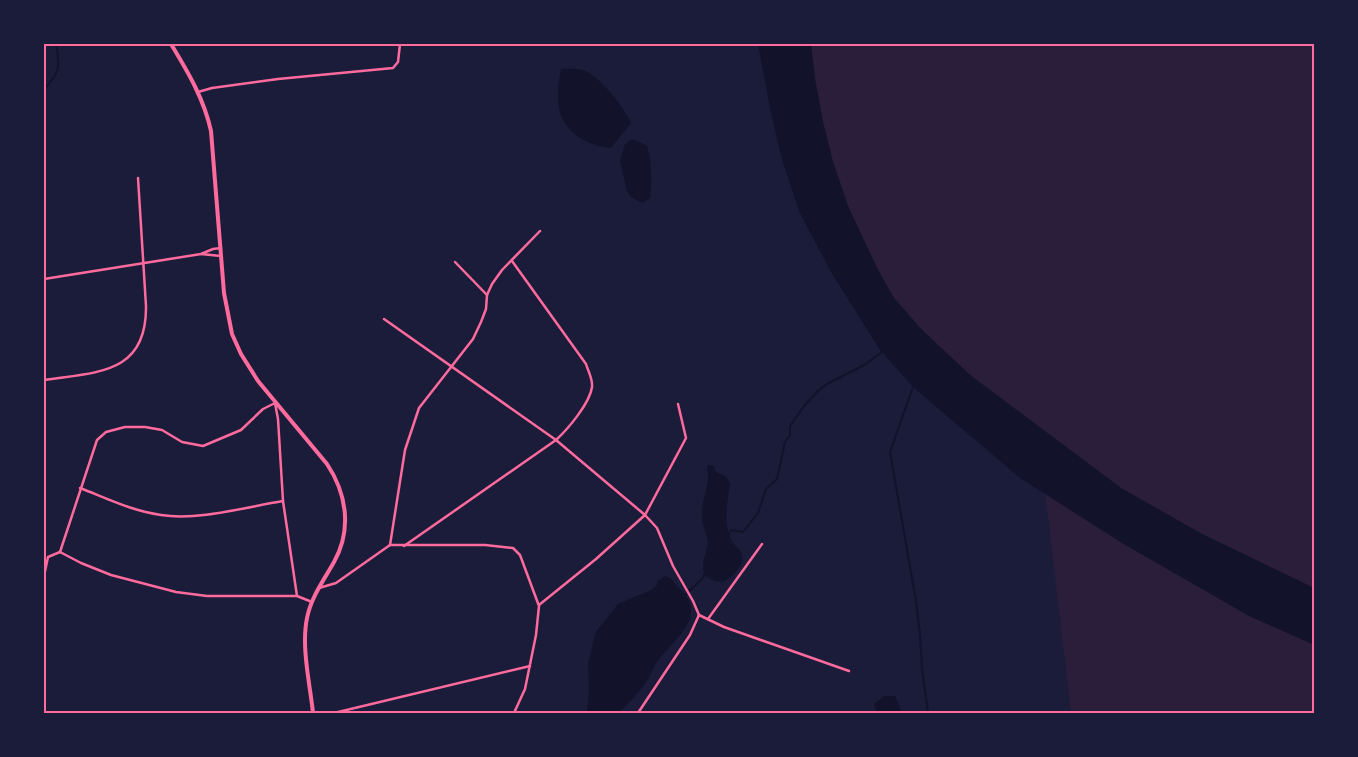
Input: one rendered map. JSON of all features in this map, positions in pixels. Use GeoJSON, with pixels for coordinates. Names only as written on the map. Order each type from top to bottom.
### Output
{"type":"FeatureCollection","features":[{"type":"Feature","properties":{"kind":"street"},"geometry":{"type":"LineString","coordinates":[[171,44],[198,92],[209,120],[213,141],[226,310],[232,334],[253,375],[327,464],[342,493],[345,518],[342,541],[335,560],[312,602],[307,617],[305,633],[313,713]]}},
{"type":"Feature","properties":{"kind":"street"},"geometry":{"type":"LineString","coordinates":[[198,92],[212,88],[278,79],[393,68],[398,62],[400,44]]}},
{"type":"Feature","properties":{"kind":"street"},"geometry":{"type":"LineString","coordinates":[[44,380],[109,369],[130,356],[139,344],[146,322],[138,178]]}},
{"type":"Feature","properties":{"kind":"street"},"geometry":{"type":"LineString","coordinates":[[390,545],[400,476],[412,427],[419,408],[473,339],[486,308],[487,295],[502,270],[540,232]]}},
{"type":"Feature","properties":{"kind":"street"},"geometry":{"type":"LineString","coordinates":[[44,279],[201,254],[221,248]]}},
{"type":"Feature","properties":{"kind":"street"},"geometry":{"type":"LineString","coordinates":[[201,254],[221,256]]}},
{"type":"Feature","properties":{"kind":"street"},"geometry":{"type":"LineString","coordinates":[[404,546],[556,440],[564,432],[589,396],[592,387],[591,376],[586,364],[512,261]]}},
{"type":"Feature","properties":{"kind":"street"},"geometry":{"type":"LineString","coordinates":[[455,262],[487,295]]}},
{"type":"Feature","properties":{"kind":"street"},"geometry":{"type":"LineString","coordinates":[[384,319],[556,440],[645,514],[657,528],[699,615],[724,627],[849,671]]}},
{"type":"Feature","properties":{"kind":"street"},"geometry":{"type":"LineString","coordinates":[[60,552],[97,440],[106,432],[125,427],[145,427],[162,430],[182,442],[203,446],[241,430],[263,409],[275,403]]}},
{"type":"Feature","properties":{"kind":"street"},"geometry":{"type":"LineString","coordinates":[[275,403],[278,419],[284,501],[297,596]]}},
{"type":"Feature","properties":{"kind":"street"},"geometry":{"type":"LineString","coordinates":[[539,605],[596,559],[645,514],[686,438],[678,404]]}},
{"type":"Feature","properties":{"kind":"street"},"geometry":{"type":"LineString","coordinates":[[80,488],[111,501],[160,515],[206,514],[284,501]]}},
{"type":"Feature","properties":{"kind":"street"},"geometry":{"type":"LineString","coordinates":[[319,588],[336,583],[390,545],[485,544],[513,548],[520,555],[539,605],[536,635],[525,689],[514,713]]}},
{"type":"Feature","properties":{"kind":"street"},"geometry":{"type":"LineString","coordinates":[[708,619],[762,544]]}},
{"type":"Feature","properties":{"kind":"street"},"geometry":{"type":"LineString","coordinates":[[44,576],[48,557],[60,552]]}},
{"type":"Feature","properties":{"kind":"street"},"geometry":{"type":"LineString","coordinates":[[60,552],[81,563],[111,574],[176,592],[207,596],[297,596],[312,602]]}},
{"type":"Feature","properties":{"kind":"street"},"geometry":{"type":"LineString","coordinates":[[638,713],[690,635],[699,615]]}},
{"type":"Feature","properties":{"kind":"street"},"geometry":{"type":"LineString","coordinates":[[334,713],[530,666]]}},
{"type":"Feature","properties":{"kind":"shaded area"},"geometry":{"type":"Polygon","coordinates":[[[758,44],[811,44],[823,122],[833,162],[848,206],[879,272],[894,298],[920,328],[970,375],[1121,488],[1202,534],[1314,588],[1314,645],[1249,616],[1122,543],[1020,478],[913,387],[880,350],[831,272],[799,211],[781,156],[758,44]]]}},
{"type":"Feature","properties":{"kind":"shaded area"},"geometry":{"type":"Polygon","coordinates":[[[811,44],[1314,44],[1314,588],[1202,534],[1121,488],[970,375],[925,333],[894,298],[864,244],[848,206],[833,162],[823,122],[811,44]]]}},
{"type":"Feature","properties":{"kind":"shaded area"},"geometry":{"type":"Polygon","coordinates":[[[561,69],[579,69],[591,74],[605,86],[623,109],[631,123],[611,148],[594,144],[578,137],[566,125],[561,117],[558,103],[561,69]]]}},
{"type":"Feature","properties":{"kind":"shaded area"},"geometry":{"type":"Polygon","coordinates":[[[633,139],[647,146],[650,158],[650,198],[642,203],[631,197],[627,191],[620,161],[625,144],[633,139]]]}},
{"type":"Feature","properties":{"kind":"shaded area"},"geometry":{"type":"Polygon","coordinates":[[[708,465],[714,466],[716,472],[725,476],[730,484],[727,526],[731,540],[742,556],[741,564],[736,572],[726,580],[721,581],[714,581],[707,577],[703,568],[708,543],[702,520],[702,511],[708,481],[708,465]]]}},
{"type":"Feature","properties":{"kind":"shaded area"},"geometry":{"type":"Polygon","coordinates":[[[1043,475],[1314,625],[1314,713],[1071,713],[1043,475]]]}},
{"type":"Feature","properties":{"kind":"shaded area"},"geometry":{"type":"Polygon","coordinates":[[[665,576],[673,581],[688,599],[691,609],[686,627],[655,664],[648,680],[640,691],[618,713],[587,713],[589,691],[588,664],[596,632],[618,604],[651,590],[665,576]]]}},
{"type":"Feature","properties":{"kind":"shaded area"},"geometry":{"type":"Polygon","coordinates":[[[884,696],[895,696],[902,713],[877,713],[874,704],[884,696]]]}},
{"type":"Feature","properties":{"kind":"waterway"},"geometry":{"type":"LineString","coordinates":[[44,89],[54,78],[58,68],[56,44]]}},
{"type":"Feature","properties":{"kind":"waterway"},"geometry":{"type":"LineString","coordinates":[[729,534],[731,530],[743,532],[758,513],[766,489],[777,479],[785,442],[790,435],[790,426],[804,406],[827,384],[864,365],[884,352]]}},
{"type":"Feature","properties":{"kind":"waterway"},"geometry":{"type":"LineString","coordinates":[[913,387],[890,452],[916,601],[928,713]]}},
{"type":"Feature","properties":{"kind":"waterway"},"geometry":{"type":"LineString","coordinates":[[686,594],[705,574]]}}]}
